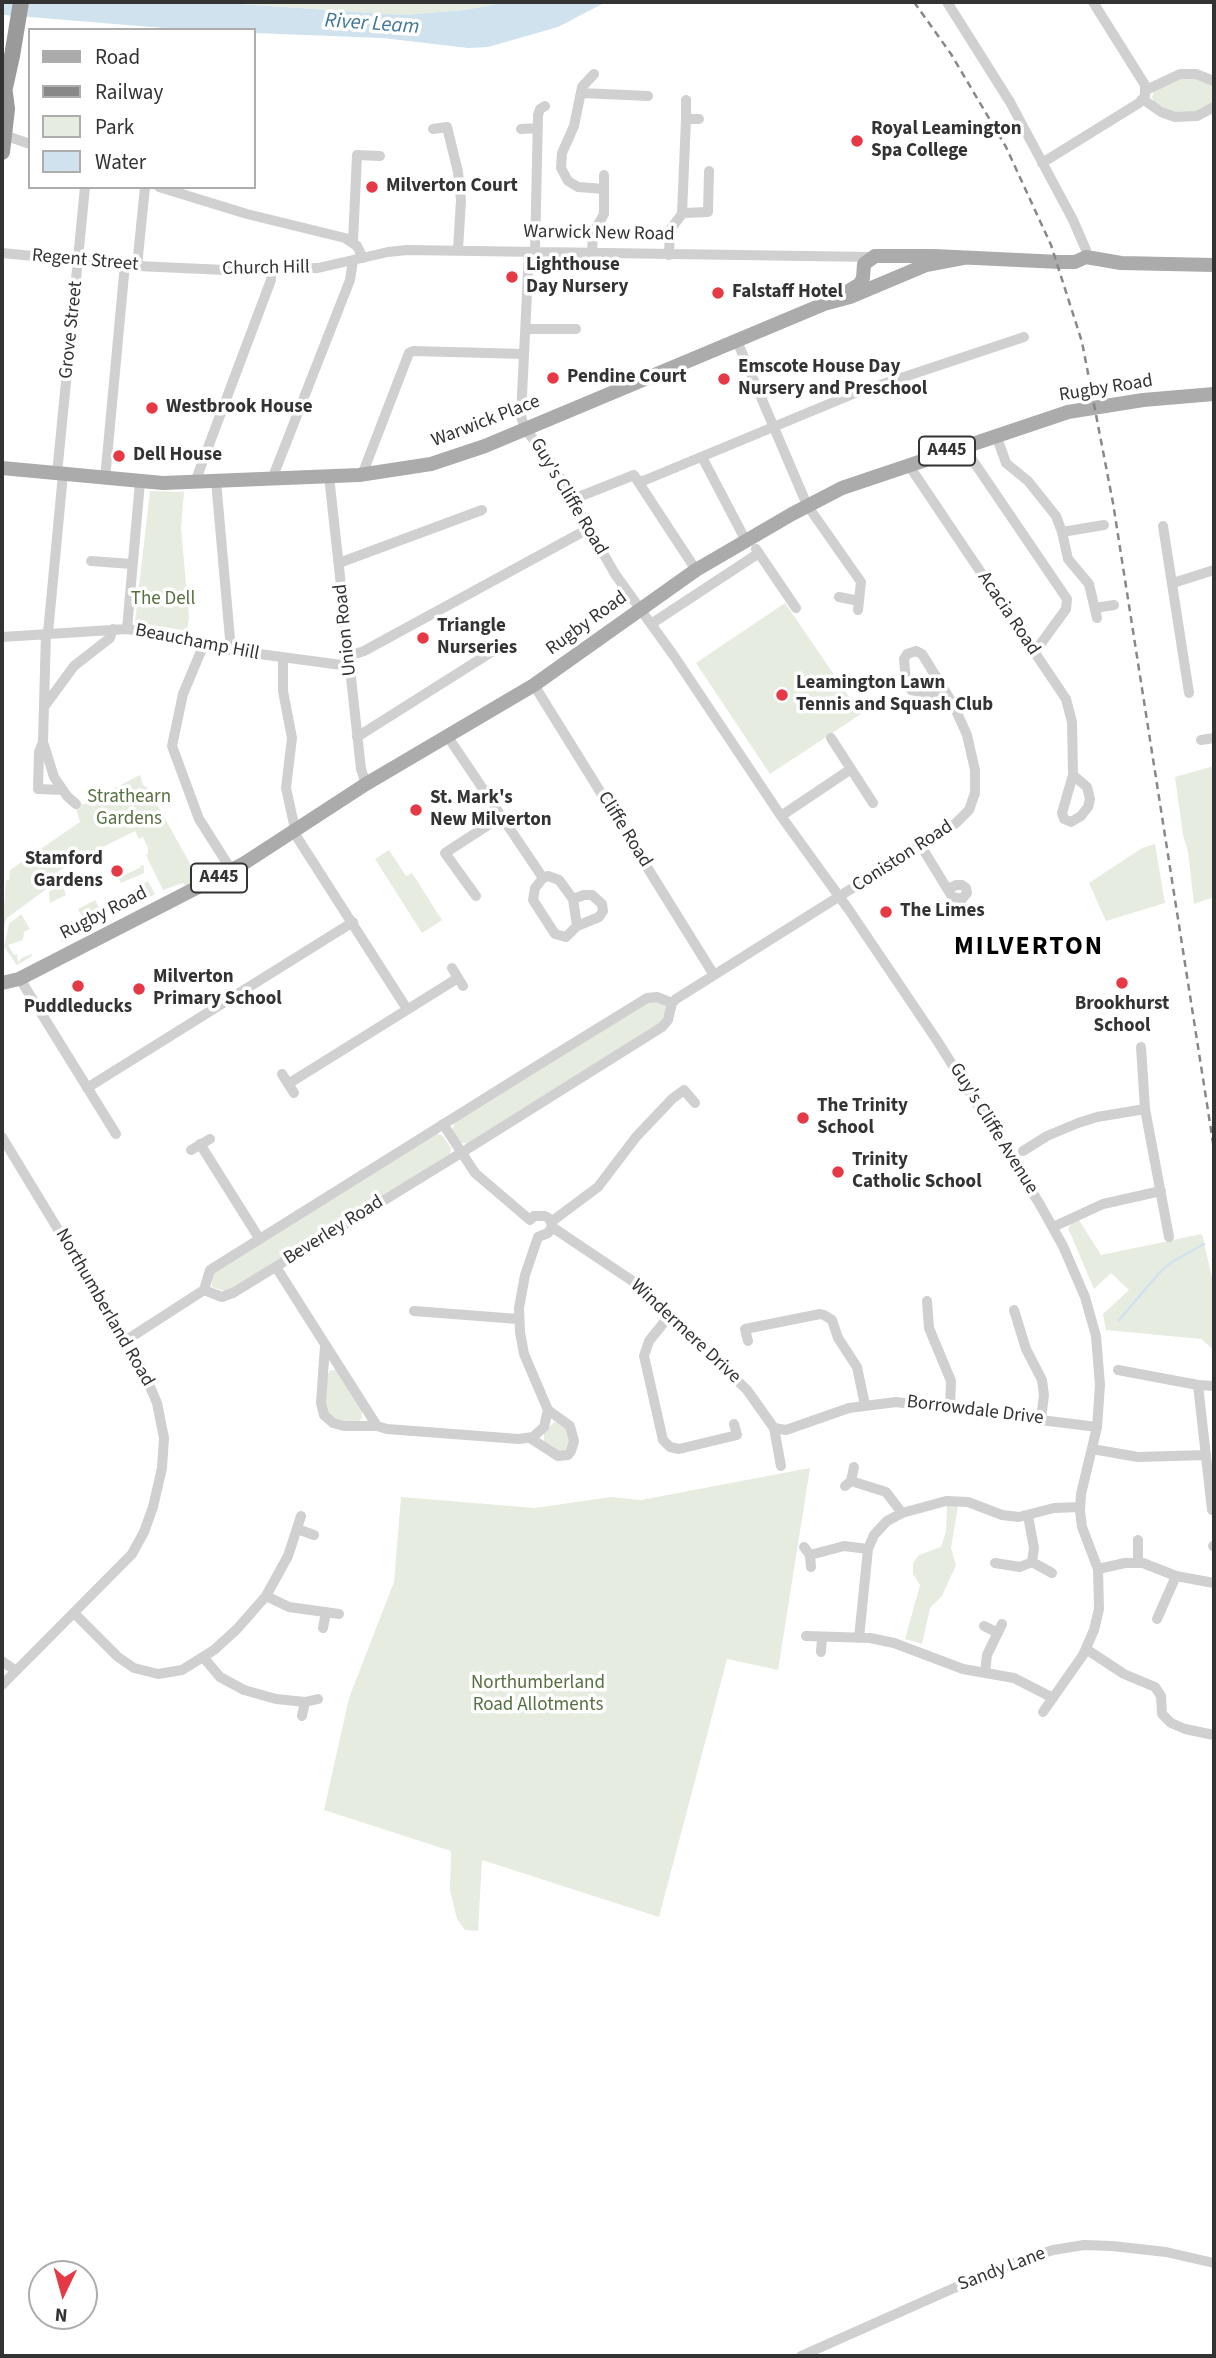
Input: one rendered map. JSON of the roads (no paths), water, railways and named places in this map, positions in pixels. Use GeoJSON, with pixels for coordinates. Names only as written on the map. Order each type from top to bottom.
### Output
{"type":"FeatureCollection","features":[{"type":"Feature","properties":{"kind":"highway"},"geometry":{"type":"LineString","coordinates":[[2,152],[7,109],[4,89],[21,2]]}},
{"type":"Feature","properties":{"kind":"main road","name":"Warwick New Road"},"geometry":{"type":"LineString","coordinates":[[876,256],[1075,262],[1086,257],[1126,263],[1214,265]]}},
{"type":"Feature","properties":{"kind":"main road","name":"Warwick Place"},"geometry":{"type":"LineString","coordinates":[[824,304],[858,286],[866,261],[876,256]]}},
{"type":"Feature","properties":{"kind":"main road"},"geometry":{"type":"LineString","coordinates":[[876,256],[888,261],[891,268],[883,282]]}},
{"type":"Feature","properties":{"kind":"main road","name":"Warwick Place"},"geometry":{"type":"LineString","coordinates":[[2,468],[140,482],[195,482],[362,475],[431,464],[464,454],[824,304],[926,265],[963,258]]}},
{"type":"Feature","properties":{"kind":"main road","name":"Warwick New Road"},"geometry":{"type":"LineString","coordinates":[[863,273],[871,283],[883,282]]}},
{"type":"Feature","properties":{"kind":"main road","name":"Rugby Road"},"geometry":{"type":"LineString","coordinates":[[2,983],[19,979],[232,871],[366,784],[534,685],[621,626],[640,609],[696,570],[807,505],[842,488],[908,464],[1089,408],[1214,394]]}},
{"type":"Feature","properties":{"kind":"main road","name":"Rugby Road"},"geometry":{"type":"LineString","coordinates":[[2,992],[12,987],[19,979]]}},
{"type":"Feature","properties":{"kind":"street"},"geometry":{"type":"LineString","coordinates":[[947,2],[999,84],[1082,239],[1086,257]]}},
{"type":"Feature","properties":{"kind":"street"},"geometry":{"type":"LineString","coordinates":[[1093,2],[1145,85],[1145,95],[1161,112],[1175,117],[1197,116],[1214,107]]}},
{"type":"Feature","properties":{"kind":"street"},"geometry":{"type":"LineString","coordinates":[[594,74],[584,83],[574,126],[562,153],[561,168],[568,181],[578,187],[604,189]]}},
{"type":"Feature","properties":{"kind":"street"},"geometry":{"type":"LineString","coordinates":[[1042,163],[1180,74],[1201,75],[1214,81]]}},
{"type":"Feature","properties":{"kind":"street"},"geometry":{"type":"LineString","coordinates":[[582,93],[648,96]]}},
{"type":"Feature","properties":{"kind":"street"},"geometry":{"type":"LineString","coordinates":[[669,255],[670,230],[682,213],[686,100]]}},
{"type":"Feature","properties":{"kind":"street","name":"Guy's Cliffe Road"},"geometry":{"type":"LineString","coordinates":[[545,106],[539,112],[521,416],[525,429],[548,457],[615,574],[640,609]]}},
{"type":"Feature","properties":{"kind":"street"},"geometry":{"type":"LineString","coordinates":[[686,119],[699,119]]}},
{"type":"Feature","properties":{"kind":"street"},"geometry":{"type":"LineString","coordinates":[[433,129],[447,127],[458,171],[461,200],[458,250]]}},
{"type":"Feature","properties":{"kind":"street"},"geometry":{"type":"LineString","coordinates":[[521,129],[538,128]]}},
{"type":"Feature","properties":{"kind":"street"},"geometry":{"type":"LineString","coordinates":[[4,135],[28,143]]}},
{"type":"Feature","properties":{"kind":"street"},"geometry":{"type":"LineString","coordinates":[[353,242],[357,155],[380,156]]}},
{"type":"Feature","properties":{"kind":"street"},"geometry":{"type":"LineString","coordinates":[[682,213],[708,212],[709,172]]}},
{"type":"Feature","properties":{"kind":"street"},"geometry":{"type":"LineString","coordinates":[[592,253],[593,233],[604,214],[604,175]]}},
{"type":"Feature","properties":{"kind":"street","name":"Grove Street"},"geometry":{"type":"LineString","coordinates":[[43,742],[47,633],[85,189]]}},
{"type":"Feature","properties":{"kind":"street"},"geometry":{"type":"LineString","coordinates":[[104,479],[131,265],[145,189]]}},
{"type":"Feature","properties":{"kind":"street"},"geometry":{"type":"LineString","coordinates":[[166,189],[353,242],[358,246],[358,260],[272,479]]}},
{"type":"Feature","properties":{"kind":"street","name":"Warwick New Road"},"geometry":{"type":"LineString","coordinates":[[358,260],[407,250],[834,258],[852,255],[876,256]]}},
{"type":"Feature","properties":{"kind":"street","name":"Regent Street"},"geometry":{"type":"LineString","coordinates":[[2,253],[169,268]]}},
{"type":"Feature","properties":{"kind":"street","name":"Warwick New Road"},"geometry":{"type":"LineString","coordinates":[[834,258],[853,262],[863,273]]}},
{"type":"Feature","properties":{"kind":"street","name":"Church Hill"},"geometry":{"type":"LineString","coordinates":[[169,268],[271,271],[318,268],[358,260]]}},
{"type":"Feature","properties":{"kind":"street"},"geometry":{"type":"LineString","coordinates":[[195,482],[270,283],[271,271]]}},
{"type":"Feature","properties":{"kind":"street"},"geometry":{"type":"LineString","coordinates":[[526,329],[576,329]]}},
{"type":"Feature","properties":{"kind":"street"},"geometry":{"type":"LineString","coordinates":[[637,480],[643,481],[858,392],[1024,337]]}},
{"type":"Feature","properties":{"kind":"street"},"geometry":{"type":"LineString","coordinates":[[737,341],[807,505],[861,582],[858,605],[839,597]]}},
{"type":"Feature","properties":{"kind":"street"},"geometry":{"type":"LineString","coordinates":[[362,475],[409,353],[524,354]]}},
{"type":"Feature","properties":{"kind":"street"},"geometry":{"type":"LineString","coordinates":[[996,435],[1006,463],[1036,490],[1056,516],[1068,559],[1073,568],[1090,584],[1096,613],[1114,605]]}},
{"type":"Feature","properties":{"kind":"street"},"geometry":{"type":"LineString","coordinates":[[963,446],[1067,599],[1066,609],[1034,653]]}},
{"type":"Feature","properties":{"kind":"street"},"geometry":{"type":"LineString","coordinates":[[702,457],[748,540],[796,608]]}},
{"type":"Feature","properties":{"kind":"street","name":"Acacia Road"},"geometry":{"type":"LineString","coordinates":[[908,464],[1063,694],[1073,730],[1073,775]]}},
{"type":"Feature","properties":{"kind":"street"},"geometry":{"type":"LineString","coordinates":[[571,500],[634,475],[696,570]]}},
{"type":"Feature","properties":{"kind":"street","name":"Union Road"},"geometry":{"type":"LineString","coordinates":[[329,476],[360,769],[366,784]]}},
{"type":"Feature","properties":{"kind":"street"},"geometry":{"type":"LineString","coordinates":[[216,481],[231,650]]}},
{"type":"Feature","properties":{"kind":"street"},"geometry":{"type":"LineString","coordinates":[[127,629],[140,482]]}},
{"type":"Feature","properties":{"kind":"street"},"geometry":{"type":"LineString","coordinates":[[339,563],[464,523],[482,510]]}},
{"type":"Feature","properties":{"kind":"street"},"geometry":{"type":"LineString","coordinates":[[349,661],[588,529]]}},
{"type":"Feature","properties":{"kind":"street"},"geometry":{"type":"LineString","coordinates":[[1062,533],[1099,530]]}},
{"type":"Feature","properties":{"kind":"street"},"geometry":{"type":"LineString","coordinates":[[1168,532],[1173,583],[1191,685]]}},
{"type":"Feature","properties":{"kind":"street"},"geometry":{"type":"LineString","coordinates":[[652,624],[759,553]]}},
{"type":"Feature","properties":{"kind":"street"},"geometry":{"type":"LineString","coordinates":[[91,561],[132,564]]}},
{"type":"Feature","properties":{"kind":"street"},"geometry":{"type":"LineString","coordinates":[[1173,583],[1214,570]]}},
{"type":"Feature","properties":{"kind":"street","name":"Guy's Cliffe Avenue"},"geometry":{"type":"LineString","coordinates":[[640,609],[938,1042],[1053,1227],[1081,1288],[1094,1327],[1100,1372],[1097,1427],[1080,1507],[1082,1527],[1097,1569],[1099,1609],[1086,1649],[1043,1712]]}},
{"type":"Feature","properties":{"kind":"street"},"geometry":{"type":"LineString","coordinates":[[44,707],[74,666],[110,638],[113,629]]}},
{"type":"Feature","properties":{"kind":"street","name":"Beauchamp Hill"},"geometry":{"type":"LineString","coordinates":[[2,637],[127,629],[283,658],[349,661]]}},
{"type":"Feature","properties":{"kind":"street"},"geometry":{"type":"LineString","coordinates":[[204,644],[183,694],[172,746],[199,819],[232,871]]}},
{"type":"Feature","properties":{"kind":"street"},"geometry":{"type":"LineString","coordinates":[[357,737],[501,646]]}},
{"type":"Feature","properties":{"kind":"street","name":"Coniston Road"},"geometry":{"type":"LineString","coordinates":[[839,897],[921,846],[970,810],[975,793],[975,770],[967,735],[958,713],[922,654],[916,651],[907,654],[904,660],[907,684],[911,690],[948,697]]}},
{"type":"Feature","properties":{"kind":"street"},"geometry":{"type":"LineString","coordinates":[[283,658],[283,691],[292,738],[286,788],[294,830],[407,1009]]}},
{"type":"Feature","properties":{"kind":"street","name":"Cliffe Road"},"geometry":{"type":"LineString","coordinates":[[534,685],[714,975]]}},
{"type":"Feature","properties":{"kind":"street"},"geometry":{"type":"LineString","coordinates":[[448,737],[543,878]]}},
{"type":"Feature","properties":{"kind":"street"},"geometry":{"type":"LineString","coordinates":[[831,738],[866,798]]}},
{"type":"Feature","properties":{"kind":"street"},"geometry":{"type":"LineString","coordinates":[[1201,740],[1214,738]]}},
{"type":"Feature","properties":{"kind":"street"},"geometry":{"type":"LineString","coordinates":[[43,742],[39,752],[38,789],[63,790]]}},
{"type":"Feature","properties":{"kind":"street"},"geometry":{"type":"LineString","coordinates":[[43,742],[54,777],[76,804]]}},
{"type":"Feature","properties":{"kind":"street"},"geometry":{"type":"LineString","coordinates":[[781,816],[851,769]]}},
{"type":"Feature","properties":{"kind":"street"},"geometry":{"type":"LineString","coordinates":[[476,896],[445,852],[502,816]]}},
{"type":"Feature","properties":{"kind":"street"},"geometry":{"type":"LineString","coordinates":[[921,846],[948,889]]}},
{"type":"Feature","properties":{"kind":"street"},"geometry":{"type":"LineString","coordinates":[[573,899],[592,895],[602,904],[603,911],[599,917],[577,926],[566,937],[557,936],[552,931],[533,900],[535,888],[543,878],[554,877],[573,899],[577,926]]}},
{"type":"Feature","properties":{"kind":"street","name":"Beverley Road"},"geometry":{"type":"LineString","coordinates":[[204,1290],[217,1296],[227,1296],[461,1153],[662,1027],[668,1020],[672,1003],[839,897]]}},
{"type":"Feature","properties":{"kind":"street"},"geometry":{"type":"LineString","coordinates":[[87,1087],[353,922]]}},
{"type":"Feature","properties":{"kind":"street"},"geometry":{"type":"LineString","coordinates":[[288,1084],[458,977]]}},
{"type":"Feature","properties":{"kind":"street"},"geometry":{"type":"LineString","coordinates":[[19,979],[116,1133]]}},
{"type":"Feature","properties":{"kind":"street","name":"Beverley Road"},"geometry":{"type":"LineString","coordinates":[[125,1340],[204,1290],[211,1270],[259,1238],[647,998],[656,997],[672,1003]]}},
{"type":"Feature","properties":{"kind":"street"},"geometry":{"type":"LineString","coordinates":[[1141,1047],[1145,1109],[1169,1237]]}},
{"type":"Feature","properties":{"kind":"street"},"geometry":{"type":"LineString","coordinates":[[326,1346],[321,1404],[324,1415],[338,1425],[530,1438],[558,1456],[568,1455],[574,1441],[570,1426],[548,1410],[528,1364],[518,1319],[525,1275],[538,1237],[548,1233],[551,1224],[598,1187],[636,1137],[672,1099],[684,1090],[695,1103]]}},
{"type":"Feature","properties":{"kind":"street"},"geometry":{"type":"LineString","coordinates":[[1023,1151],[1047,1136],[1078,1123],[1105,1115],[1145,1109]]}},
{"type":"Feature","properties":{"kind":"street"},"geometry":{"type":"LineString","coordinates":[[443,1124],[481,1179],[530,1220]]}},
{"type":"Feature","properties":{"kind":"street","name":"Northumberland Road"},"geometry":{"type":"LineString","coordinates":[[2,1137],[146,1376],[157,1403],[164,1438],[162,1468],[149,1521],[135,1549],[2,1685]]}},
{"type":"Feature","properties":{"kind":"street"},"geometry":{"type":"LineString","coordinates":[[200,1144],[259,1238]]}},
{"type":"Feature","properties":{"kind":"street"},"geometry":{"type":"LineString","coordinates":[[1053,1227],[1103,1204],[1161,1191]]}},
{"type":"Feature","properties":{"kind":"street"},"geometry":{"type":"LineString","coordinates":[[538,1237],[529,1231],[530,1220],[534,1216],[548,1218],[551,1224]]}},
{"type":"Feature","properties":{"kind":"street","name":"Windermere Drive"},"geometry":{"type":"LineString","coordinates":[[551,1224],[624,1274],[747,1390],[774,1428],[781,1466]]}},
{"type":"Feature","properties":{"kind":"street"},"geometry":{"type":"LineString","coordinates":[[276,1267],[377,1426]]}},
{"type":"Feature","properties":{"kind":"street"},"geometry":{"type":"LineString","coordinates":[[927,1301],[929,1328],[951,1381],[950,1407]]}},
{"type":"Feature","properties":{"kind":"street"},"geometry":{"type":"LineString","coordinates":[[1014,1310],[1026,1349],[1042,1380],[1041,1419]]}},
{"type":"Feature","properties":{"kind":"street"},"geometry":{"type":"LineString","coordinates":[[414,1311],[518,1319]]}},
{"type":"Feature","properties":{"kind":"street"},"geometry":{"type":"LineString","coordinates":[[670,1315],[649,1341],[644,1356],[663,1440],[670,1447],[679,1449],[737,1435],[734,1424]]}},
{"type":"Feature","properties":{"kind":"street"},"geometry":{"type":"LineString","coordinates":[[748,1341],[745,1329],[824,1315],[832,1320],[838,1338],[857,1367],[864,1405]]}},
{"type":"Feature","properties":{"kind":"street"},"geometry":{"type":"LineString","coordinates":[[1118,1370],[1214,1386]]}},
{"type":"Feature","properties":{"kind":"street"},"geometry":{"type":"LineString","coordinates":[[1198,1385],[1212,1510]]}},
{"type":"Feature","properties":{"kind":"street","name":"Borrowdale Drive"},"geometry":{"type":"LineString","coordinates":[[774,1428],[786,1430],[834,1412],[864,1405],[896,1402],[1097,1427]]}},
{"type":"Feature","properties":{"kind":"street"},"geometry":{"type":"LineString","coordinates":[[530,1438],[544,1427],[548,1410]]}},
{"type":"Feature","properties":{"kind":"street"},"geometry":{"type":"LineString","coordinates":[[1092,1449],[1138,1457],[1206,1455]]}},
{"type":"Feature","properties":{"kind":"street"},"geometry":{"type":"LineString","coordinates":[[853,1467],[848,1483],[886,1492],[902,1513]]}},
{"type":"Feature","properties":{"kind":"street"},"geometry":{"type":"LineString","coordinates":[[859,1638],[868,1549],[880,1527],[902,1513],[940,1501],[957,1500],[1007,1516],[1028,1516],[1054,1508],[1080,1507]]}},
{"type":"Feature","properties":{"kind":"street"},"geometry":{"type":"LineString","coordinates":[[74,1613],[118,1657],[143,1671],[158,1674],[175,1672],[203,1657],[237,1629],[266,1596],[288,1556],[301,1516]]}},
{"type":"Feature","properties":{"kind":"street"},"geometry":{"type":"LineString","coordinates":[[1028,1516],[1034,1548],[1032,1562]]}},
{"type":"Feature","properties":{"kind":"street"},"geometry":{"type":"LineString","coordinates":[[297,1529],[314,1535]]}},
{"type":"Feature","properties":{"kind":"street"},"geometry":{"type":"LineString","coordinates":[[1138,1537],[1138,1563]]}},
{"type":"Feature","properties":{"kind":"street"},"geometry":{"type":"LineString","coordinates":[[809,1556],[844,1546],[868,1549]]}},
{"type":"Feature","properties":{"kind":"street"},"geometry":{"type":"LineString","coordinates":[[995,1563],[1020,1567],[1032,1562]]}},
{"type":"Feature","properties":{"kind":"street"},"geometry":{"type":"LineString","coordinates":[[1032,1562],[1052,1573]]}},
{"type":"Feature","properties":{"kind":"street"},"geometry":{"type":"LineString","coordinates":[[1097,1569],[1138,1563],[1176,1576],[1214,1583]]}},
{"type":"Feature","properties":{"kind":"street"},"geometry":{"type":"LineString","coordinates":[[1157,1619],[1168,1609],[1176,1576]]}},
{"type":"Feature","properties":{"kind":"street"},"geometry":{"type":"LineString","coordinates":[[266,1596],[289,1607],[339,1614]]}},
{"type":"Feature","properties":{"kind":"street"},"geometry":{"type":"LineString","coordinates":[[323,1628],[326,1612]]}},
{"type":"Feature","properties":{"kind":"street"},"geometry":{"type":"LineString","coordinates":[[984,1626],[1000,1629],[987,1655],[985,1673]]}},
{"type":"Feature","properties":{"kind":"street"},"geometry":{"type":"LineString","coordinates":[[806,1636],[859,1638],[906,1646],[957,1667],[1014,1678],[1053,1698]]}},
{"type":"Feature","properties":{"kind":"street"},"geometry":{"type":"LineString","coordinates":[[821,1652],[822,1637]]}},
{"type":"Feature","properties":{"kind":"street"},"geometry":{"type":"LineString","coordinates":[[1086,1649],[1124,1674],[1155,1686],[1161,1696],[1161,1711],[1166,1719],[1177,1727],[1214,1735]]}},
{"type":"Feature","properties":{"kind":"street"},"geometry":{"type":"LineString","coordinates":[[203,1657],[220,1677],[244,1690],[276,1699],[305,1702],[318,1699]]}},
{"type":"Feature","properties":{"kind":"street"},"geometry":{"type":"LineString","coordinates":[[2,1661],[16,1671]]}},
{"type":"Feature","properties":{"kind":"street"},"geometry":{"type":"LineString","coordinates":[[302,1716],[305,1702]]}},
{"type":"Feature","properties":{"kind":"street"},"geometry":{"type":"LineString","coordinates":[[1149,1716],[1161,1711]]}},
{"type":"Feature","properties":{"kind":"street","name":"Sandy Lane"},"geometry":{"type":"LineString","coordinates":[[802,2356],[1000,2268],[1060,2248],[1112,2246],[1166,2252],[1214,2263]]}},
{"type":"Feature","properties":{"kind":"water","name":"River Leam"},"geometry":{"type":"Polygon","coordinates":[[[2,2],[210,2],[404,15],[464,10],[508,2],[606,2],[558,27],[488,47],[468,48],[383,38],[256,33],[256,28],[164,28],[2,14],[2,2]]]}},
{"type":"Feature","properties":{"kind":"waterway"},"geometry":{"type":"LineString","coordinates":[[1119,1320],[1161,1271],[1204,1244]]}},
{"type":"Feature","properties":{"kind":"railway"},"geometry":{"type":"LineString","coordinates":[[914,2],[951,54],[1006,147],[1051,245],[1082,342],[1113,503],[1214,1149]]}},
{"type":"Feature","properties":{"kind":"place","name":"Royal Leamington Spa College"},"geometry":{"type":"Point","coordinates":[857,141]}},
{"type":"Feature","properties":{"kind":"place","name":"Milverton Court"},"geometry":{"type":"Point","coordinates":[372,187]}},
{"type":"Feature","properties":{"kind":"place","name":"Lighthouse Day Nursery"},"geometry":{"type":"Point","coordinates":[512,277]}},
{"type":"Feature","properties":{"kind":"place","name":"Falstaff Hotel"},"geometry":{"type":"Point","coordinates":[718,293]}},
{"type":"Feature","properties":{"kind":"place","name":"Pendine Court"},"geometry":{"type":"Point","coordinates":[553,378]}},
{"type":"Feature","properties":{"kind":"place","name":"Emscote House Day Nursery and Preschool"},"geometry":{"type":"Point","coordinates":[724,379]}},
{"type":"Feature","properties":{"kind":"place","name":"Westbrook House"},"geometry":{"type":"Point","coordinates":[152,408]}},
{"type":"Feature","properties":{"kind":"place","name":"Dell House"},"geometry":{"type":"Point","coordinates":[119,456]}},
{"type":"Feature","properties":{"kind":"place","name":"Triangle Nurseries"},"geometry":{"type":"Point","coordinates":[423,638]}},
{"type":"Feature","properties":{"kind":"place","name":"Leamington Lawn Tennis and Squash Club"},"geometry":{"type":"Point","coordinates":[782,695]}},
{"type":"Feature","properties":{"kind":"place","name":"St. Mark's New Milverton"},"geometry":{"type":"Point","coordinates":[416,810]}},
{"type":"Feature","properties":{"kind":"place","name":"Stamford Gardens"},"geometry":{"type":"Point","coordinates":[117,871]}},
{"type":"Feature","properties":{"kind":"place","name":"The Limes"},"geometry":{"type":"Point","coordinates":[886,912]}},
{"type":"Feature","properties":{"kind":"place","name":"Brookhurst School"},"geometry":{"type":"Point","coordinates":[1122,983]}},
{"type":"Feature","properties":{"kind":"place","name":"Puddleducks"},"geometry":{"type":"Point","coordinates":[78,986]}},
{"type":"Feature","properties":{"kind":"place","name":"Milverton Primary School"},"geometry":{"type":"Point","coordinates":[139,989]}},
{"type":"Feature","properties":{"kind":"place","name":"The Trinity School"},"geometry":{"type":"Point","coordinates":[803,1118]}},
{"type":"Feature","properties":{"kind":"place","name":"Trinity Catholic School"},"geometry":{"type":"Point","coordinates":[838,1172]}},
{"type":"Feature","properties":{"kind":"district","name":"MILVERTON"},"geometry":{"type":"Point","coordinates":[1029,948]}},
{"type":"Feature","properties":{"kind":"park label","name":"The Dell"},"geometry":{"type":"Point","coordinates":[163,600]}},
{"type":"Feature","properties":{"kind":"park label","name":"Strathearn Gardens"},"geometry":{"type":"Point","coordinates":[129,809]}},
{"type":"Feature","properties":{"kind":"park label","name":"Northumberland Road Allotments"},"geometry":{"type":"Point","coordinates":[538,1695]}}]}
